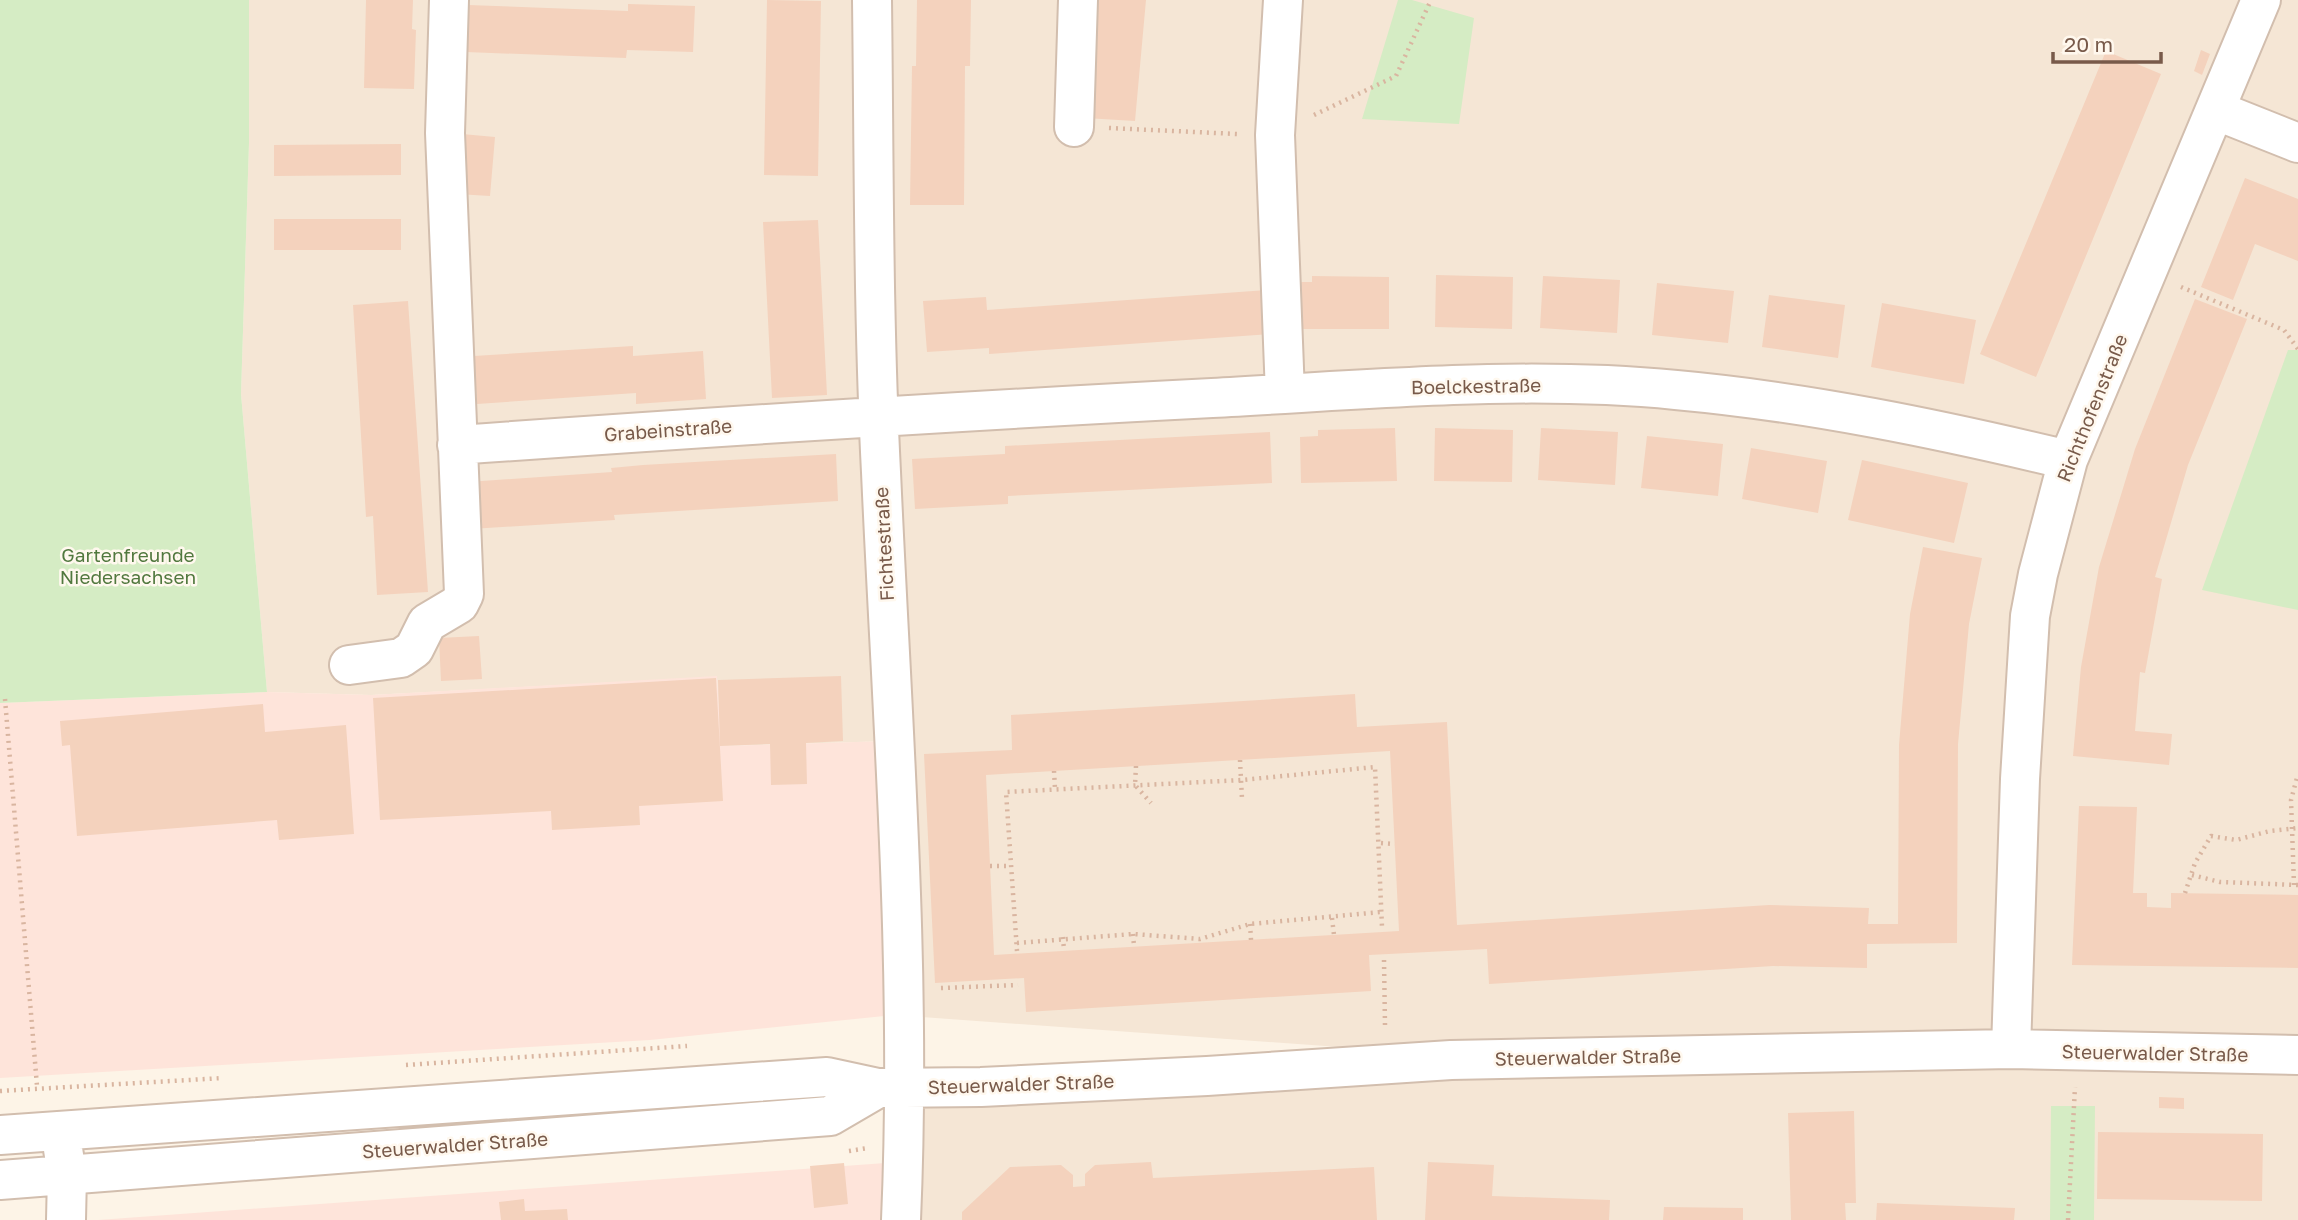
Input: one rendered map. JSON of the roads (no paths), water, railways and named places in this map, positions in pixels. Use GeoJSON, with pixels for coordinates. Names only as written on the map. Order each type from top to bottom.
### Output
{"type":"FeatureCollection","features":[{"type":"Feature","properties":{"kind":"street"},"geometry":{"type":"LineString","coordinates":[[349,665],[401,658],[414,649],[427,623],[458,604],[464,594],[445,133],[449,0]]}},
{"type":"Feature","properties":{"kind":"street","name":"Fichtestraße"},"geometry":{"type":"LineString","coordinates":[[872,0],[878,415],[902,990],[891,1087],[901,1220]]}},
{"type":"Feature","properties":{"kind":"street"},"geometry":{"type":"LineString","coordinates":[[1074,127],[1077,0]]}},
{"type":"Feature","properties":{"kind":"street"},"geometry":{"type":"LineString","coordinates":[[1283,0],[1275,135],[1285,394]]}},
{"type":"Feature","properties":{"kind":"street","name":"Richthofenstraße"},"geometry":{"type":"LineString","coordinates":[[2011,1049],[2020,779],[2030,616],[2050,521],[2068,460],[2261,0]]}},
{"type":"Feature","properties":{"kind":"street"},"geometry":{"type":"LineString","coordinates":[[2215,110],[2298,143]]}},
{"type":"Feature","properties":{"kind":"street","name":"Boelckestraße"},"geometry":{"type":"LineString","coordinates":[[878,415],[1356,388],[1502,383],[1675,390],[1931,429],[2068,460]]}},
{"type":"Feature","properties":{"kind":"street","name":"Grabeinstraße"},"geometry":{"type":"LineString","coordinates":[[457,445],[878,415]]}},
{"type":"Feature","properties":{"kind":"street","name":"Steuerwalder Straße"},"geometry":{"type":"LineString","coordinates":[[0,1135],[827,1077],[891,1087],[1194,1077],[1464,1060],[2011,1049],[2298,1055]]}},
{"type":"Feature","properties":{"kind":"street","name":"Steuerwalder Straße"},"geometry":{"type":"LineString","coordinates":[[0,1180],[830,1116],[891,1087]]}},
{"type":"Feature","properties":{"kind":"street"},"geometry":{"type":"LineString","coordinates":[[60,1131],[67,1175],[66,1220]]}},
{"type":"Feature","properties":{"kind":"park label","name":"Gartenfreunde Niedersachsen"},"geometry":{"type":"Point","coordinates":[128,566]}}]}
